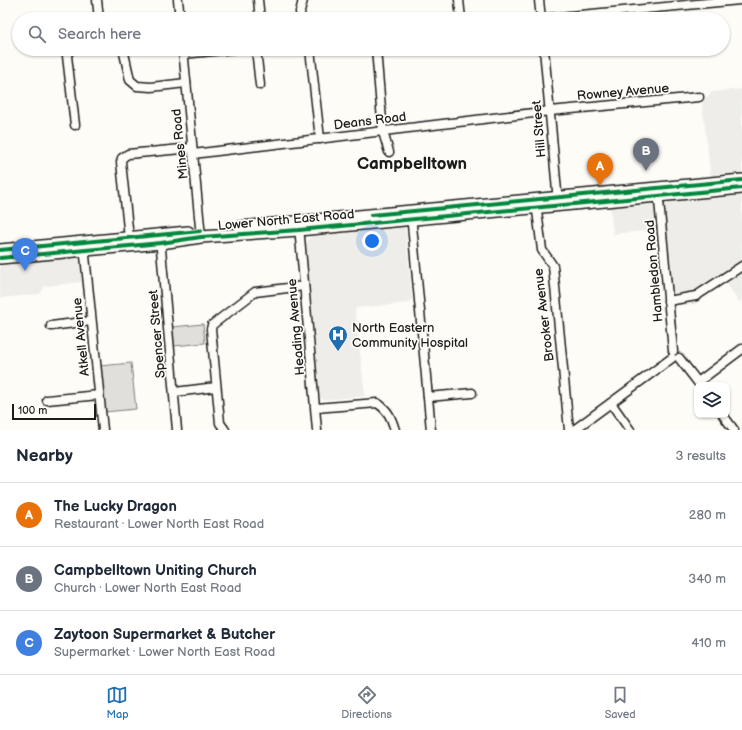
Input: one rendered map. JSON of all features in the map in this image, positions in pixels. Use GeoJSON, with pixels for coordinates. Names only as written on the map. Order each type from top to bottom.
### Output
{"type":"FeatureCollection","features":[{"type":"Feature","properties":{"kind":"main road","name":"Lower North East Road"},"geometry":{"type":"LineString","coordinates":[[0,258],[201,234],[411,216],[659,192],[742,180]]}},
{"type":"Feature","properties":{"kind":"main road","name":"Lower North East Road"},"geometry":{"type":"LineString","coordinates":[[659,192],[742,188]]}},
{"type":"Feature","properties":{"kind":"main road","name":"Lower North East Road"},"geometry":{"type":"LineString","coordinates":[[0,250],[84,247],[129,238],[160,239]]}},
{"type":"Feature","properties":{"kind":"street"},"geometry":{"type":"LineString","coordinates":[[97,0],[98,12]]}},
{"type":"Feature","properties":{"kind":"street"},"geometry":{"type":"LineString","coordinates":[[178,0],[179,12]]}},
{"type":"Feature","properties":{"kind":"street"},"geometry":{"type":"LineString","coordinates":[[258,0],[259,12]]}},
{"type":"Feature","properties":{"kind":"street"},"geometry":{"type":"LineString","coordinates":[[300,12],[303,0]]}},
{"type":"Feature","properties":{"kind":"street"},"geometry":{"type":"LineString","coordinates":[[459,0],[460,12]]}},
{"type":"Feature","properties":{"kind":"street"},"geometry":{"type":"LineString","coordinates":[[539,0],[540,12]]}},
{"type":"Feature","properties":{"kind":"street"},"geometry":{"type":"LineString","coordinates":[[614,12],[740,0]]}},
{"type":"Feature","properties":{"kind":"street"},"geometry":{"type":"LineString","coordinates":[[67,56],[75,125]]}},
{"type":"Feature","properties":{"kind":"street"},"geometry":{"type":"LineString","coordinates":[[125,56],[130,80],[137,86],[150,87],[186,83]]}},
{"type":"Feature","properties":{"kind":"street","name":"Mines Road"},"geometry":{"type":"LineString","coordinates":[[183,56],[201,234]]}},
{"type":"Feature","properties":{"kind":"street"},"geometry":{"type":"LineString","coordinates":[[257,56],[260,85]]}},
{"type":"Feature","properties":{"kind":"street"},"geometry":{"type":"LineString","coordinates":[[311,56],[320,139]]}},
{"type":"Feature","properties":{"kind":"street"},"geometry":{"type":"LineString","coordinates":[[377,56],[383,132],[389,152]]}},
{"type":"Feature","properties":{"kind":"street","name":"Hill Street"},"geometry":{"type":"LineString","coordinates":[[545,56],[558,202]]}},
{"type":"Feature","properties":{"kind":"street","name":"Rowney Avenue"},"geometry":{"type":"LineString","coordinates":[[550,111],[699,97]]}},
{"type":"Feature","properties":{"kind":"street","name":"Deans Road"},"geometry":{"type":"LineString","coordinates":[[129,238],[121,162],[122,158],[128,154],[192,151],[320,139],[550,111]]}},
{"type":"Feature","properties":{"kind":"street","name":"Hambledon Road"},"geometry":{"type":"LineString","coordinates":[[659,192],[668,301],[675,356]]}},
{"type":"Feature","properties":{"kind":"street","name":"Brooker Avenue"},"geometry":{"type":"LineString","coordinates":[[536,204],[542,250],[553,266],[569,430]]}},
{"type":"Feature","properties":{"kind":"street"},"geometry":{"type":"LineString","coordinates":[[411,216],[431,430]]}},
{"type":"Feature","properties":{"kind":"street","name":"Heading Avenue"},"geometry":{"type":"LineString","coordinates":[[299,226],[317,430]]}},
{"type":"Feature","properties":{"kind":"street","name":"Spencer Street"},"geometry":{"type":"LineString","coordinates":[[160,239],[177,430]]}},
{"type":"Feature","properties":{"kind":"street","name":"Atkell Avenue"},"geometry":{"type":"LineString","coordinates":[[84,247],[103,430]]}},
{"type":"Feature","properties":{"kind":"street"},"geometry":{"type":"LineString","coordinates":[[668,301],[696,296],[742,266]]}},
{"type":"Feature","properties":{"kind":"street"},"geometry":{"type":"LineString","coordinates":[[225,430],[220,423],[212,325],[255,292],[304,286]]}},
{"type":"Feature","properties":{"kind":"street"},"geometry":{"type":"LineString","coordinates":[[51,326],[91,321]]}},
{"type":"Feature","properties":{"kind":"street"},"geometry":{"type":"LineString","coordinates":[[700,382],[742,348]]}},
{"type":"Feature","properties":{"kind":"street"},"geometry":{"type":"LineString","coordinates":[[574,430],[675,356],[698,382]]}},
{"type":"Feature","properties":{"kind":"street"},"geometry":{"type":"LineString","coordinates":[[174,392],[216,387]]}},
{"type":"Feature","properties":{"kind":"street"},"geometry":{"type":"LineString","coordinates":[[428,397],[472,393]]}},
{"type":"Feature","properties":{"kind":"street"},"geometry":{"type":"LineString","coordinates":[[47,400],[99,395]]}},
{"type":"Feature","properties":{"kind":"street"},"geometry":{"type":"LineString","coordinates":[[316,408],[376,403],[385,408],[389,413],[395,430]]}},
{"type":"Feature","properties":{"kind":"street"},"geometry":{"type":"LineString","coordinates":[[611,403],[630,430]]}},
{"type":"Feature","properties":{"kind":"street"},"geometry":{"type":"LineString","coordinates":[[724,418],[734,430]]}},
{"type":"Feature","properties":{"kind":"shaded area"},"geometry":{"type":"Polygon","coordinates":[[[742,89],[742,176],[711,179],[702,102],[712,92],[742,89]]]}},
{"type":"Feature","properties":{"kind":"shaded area"},"geometry":{"type":"Polygon","coordinates":[[[742,193],[742,300],[739,302],[726,283],[695,304],[672,306],[666,229],[613,234],[610,205],[742,193]]]}},
{"type":"Feature","properties":{"kind":"shaded area","name":"North Eastern Community Hospital"},"geometry":{"type":"Polygon","coordinates":[[[405,226],[412,299],[409,303],[355,308],[365,396],[324,400],[320,397],[306,243],[311,236],[405,226]]]}},
{"type":"Feature","properties":{"kind":"shaded area"},"geometry":{"type":"Polygon","coordinates":[[[79,257],[82,282],[45,286],[40,294],[0,298],[0,265],[79,257]]]}},
{"type":"Feature","properties":{"kind":"shaded area"},"geometry":{"type":"Polygon","coordinates":[[[203,324],[205,343],[174,346],[172,327],[203,324]]]}},
{"type":"Feature","properties":{"kind":"shaded area"},"geometry":{"type":"Polygon","coordinates":[[[131,363],[136,409],[104,412],[99,366],[131,363]]]}},
{"type":"Feature","properties":{"kind":"cycle path"},"geometry":{"type":"LineString","coordinates":[[371,215],[742,180]]}},
{"type":"Feature","properties":{"kind":"cycle path"},"geometry":{"type":"LineString","coordinates":[[0,258],[161,243],[201,237],[299,230],[742,188]]}},
{"type":"Feature","properties":{"kind":"cycle path"},"geometry":{"type":"LineString","coordinates":[[0,250],[200,231]]}},
{"type":"Feature","properties":{"kind":"place","name":"Campbelltown Uniting Church"},"geometry":{"type":"Point","coordinates":[646,171]}},
{"type":"Feature","properties":{"kind":"place","name":"The Lucky Dragon"},"geometry":{"type":"Point","coordinates":[600,186]}},
{"type":"Feature","properties":{"kind":"place","name":"Zaytoon Supermarket & Butcher"},"geometry":{"type":"Point","coordinates":[25,271]}},
{"type":"Feature","properties":{"kind":"place","name":"North Eastern Community Hospital"},"geometry":{"type":"Point","coordinates":[338,352]}},
{"type":"Feature","properties":{"kind":"district","name":"Campbelltown"},"geometry":{"type":"Point","coordinates":[412,164]}}]}
